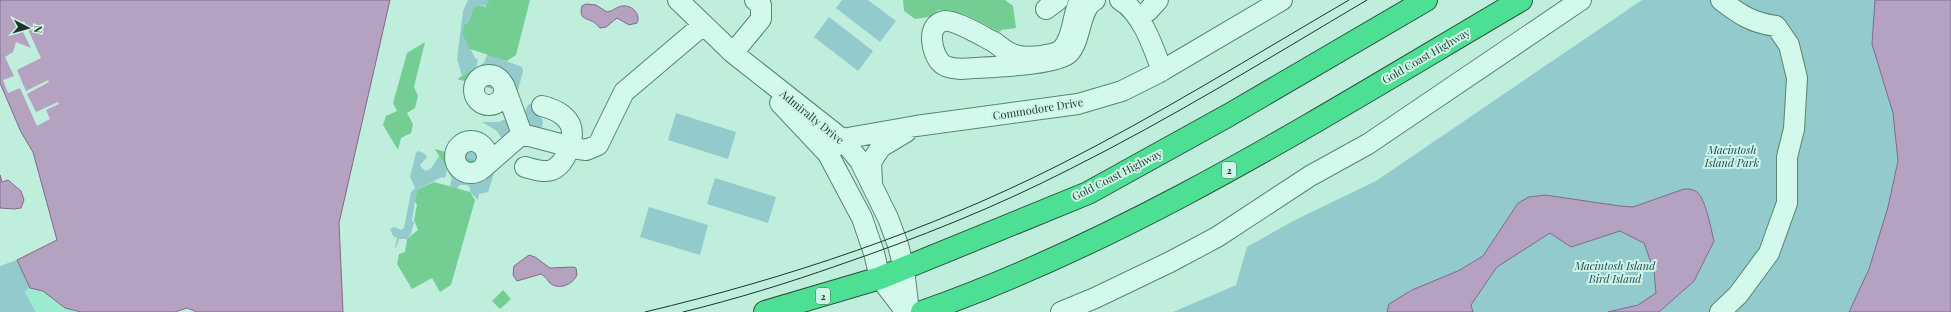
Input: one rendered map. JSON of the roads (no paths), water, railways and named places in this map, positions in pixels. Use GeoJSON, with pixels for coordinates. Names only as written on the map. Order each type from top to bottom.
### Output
{"type":"FeatureCollection","features":[{"type":"Feature","properties":{"kind":"highway","name":"Gold Coast Highway"},"geometry":{"type":"LineString","coordinates":[[765,312],[880,278],[1088,193],[1229,115],[1426,0]]}},
{"type":"Feature","properties":{"kind":"highway","name":"Gold Coast Highway"},"geometry":{"type":"LineString","coordinates":[[922,312],[963,298],[1058,257],[1156,210],[1298,130],[1522,0]]}},
{"type":"Feature","properties":{"kind":"street","name":"Admiralty Drive"},"geometry":{"type":"LineString","coordinates":[[678,0],[739,58],[842,138],[860,161],[872,182],[892,226],[904,269],[907,312]]}},
{"type":"Feature","properties":{"kind":"street"},"geometry":{"type":"LineString","coordinates":[[1080,0],[1067,39],[1063,48],[1057,52],[1036,56],[1016,56],[964,27],[952,22],[944,21],[937,24],[934,29],[933,47],[942,64],[950,68],[961,69],[1053,61],[1068,54],[1073,47],[1086,8],[1095,0]]}},
{"type":"Feature","properties":{"kind":"street"},"geometry":{"type":"LineString","coordinates":[[1120,0],[1124,2],[1142,25],[1167,68]]}},
{"type":"Feature","properties":{"kind":"street","name":"Commodore Drive"},"geometry":{"type":"LineString","coordinates":[[842,138],[916,126],[1078,104],[1122,91],[1167,68],[1282,0]]}},
{"type":"Feature","properties":{"kind":"street"},"geometry":{"type":"LineString","coordinates":[[1061,312],[1095,298],[1170,262],[1217,237],[1310,176],[1368,144],[1581,0]]}},
{"type":"Feature","properties":{"kind":"street"},"geometry":{"type":"LineString","coordinates":[[1720,0],[1758,24],[1776,26],[1789,45],[1797,78],[1794,129],[1787,157],[1786,203],[1769,253],[1738,295],[1720,312]]}},
{"type":"Feature","properties":{"kind":"street"},"geometry":{"type":"LineString","coordinates":[[739,58],[761,19],[760,2]]}},
{"type":"Feature","properties":{"kind":"street"},"geometry":{"type":"LineString","coordinates":[[1146,4],[1157,24],[1167,68]]}},
{"type":"Feature","properties":{"kind":"street"},"geometry":{"type":"LineString","coordinates":[[522,134],[569,147],[586,150],[598,146],[624,92],[703,25]]}},
{"type":"Feature","properties":{"kind":"street","name":"Admiralty Drive"},"geometry":{"type":"LineString","coordinates":[[739,58],[786,111],[828,154],[862,218],[874,253],[880,278]]}},
{"type":"Feature","properties":{"kind":"street"},"geometry":{"type":"LineString","coordinates":[[504,85],[522,134]]}},
{"type":"Feature","properties":{"kind":"street"},"geometry":{"type":"LineString","coordinates":[[525,167],[545,171],[552,170],[561,162],[569,147],[571,134],[570,124],[560,112],[542,106]]}},
{"type":"Feature","properties":{"kind":"street"},"geometry":{"type":"LineString","coordinates":[[872,182],[870,162],[881,146],[916,126]]}},
{"type":"Feature","properties":{"kind":"street"},"geometry":{"type":"LineString","coordinates":[[482,169],[522,134]]}},
{"type":"Feature","properties":{"kind":"street"},"geometry":{"type":"LineString","coordinates":[[828,154],[842,138]]}},
{"type":"Feature","properties":{"kind":"street"},"geometry":{"type":"LineString","coordinates":[[880,278],[907,312]]}},
{"type":"Feature","properties":{"kind":"tram line"},"geometry":{"type":"LineString","coordinates":[[645,312],[698,299],[804,268],[908,232],[1009,189],[1059,165],[1133,126],[1349,0]]}},
{"type":"Feature","properties":{"kind":"tram line"},"geometry":{"type":"LineString","coordinates":[[683,312],[723,302],[869,255],[927,233],[1014,196],[1070,169],[1146,129],[1367,0]]}},
{"type":"Feature","properties":{"kind":"park label","name":"Macintosh Island Park"},"geometry":{"type":"Point","coordinates":[1732,156]}},
{"type":"Feature","properties":{"kind":"park label","name":"Macintosh Island Bird Island"},"geometry":{"type":"Point","coordinates":[1615,272]}}]}
